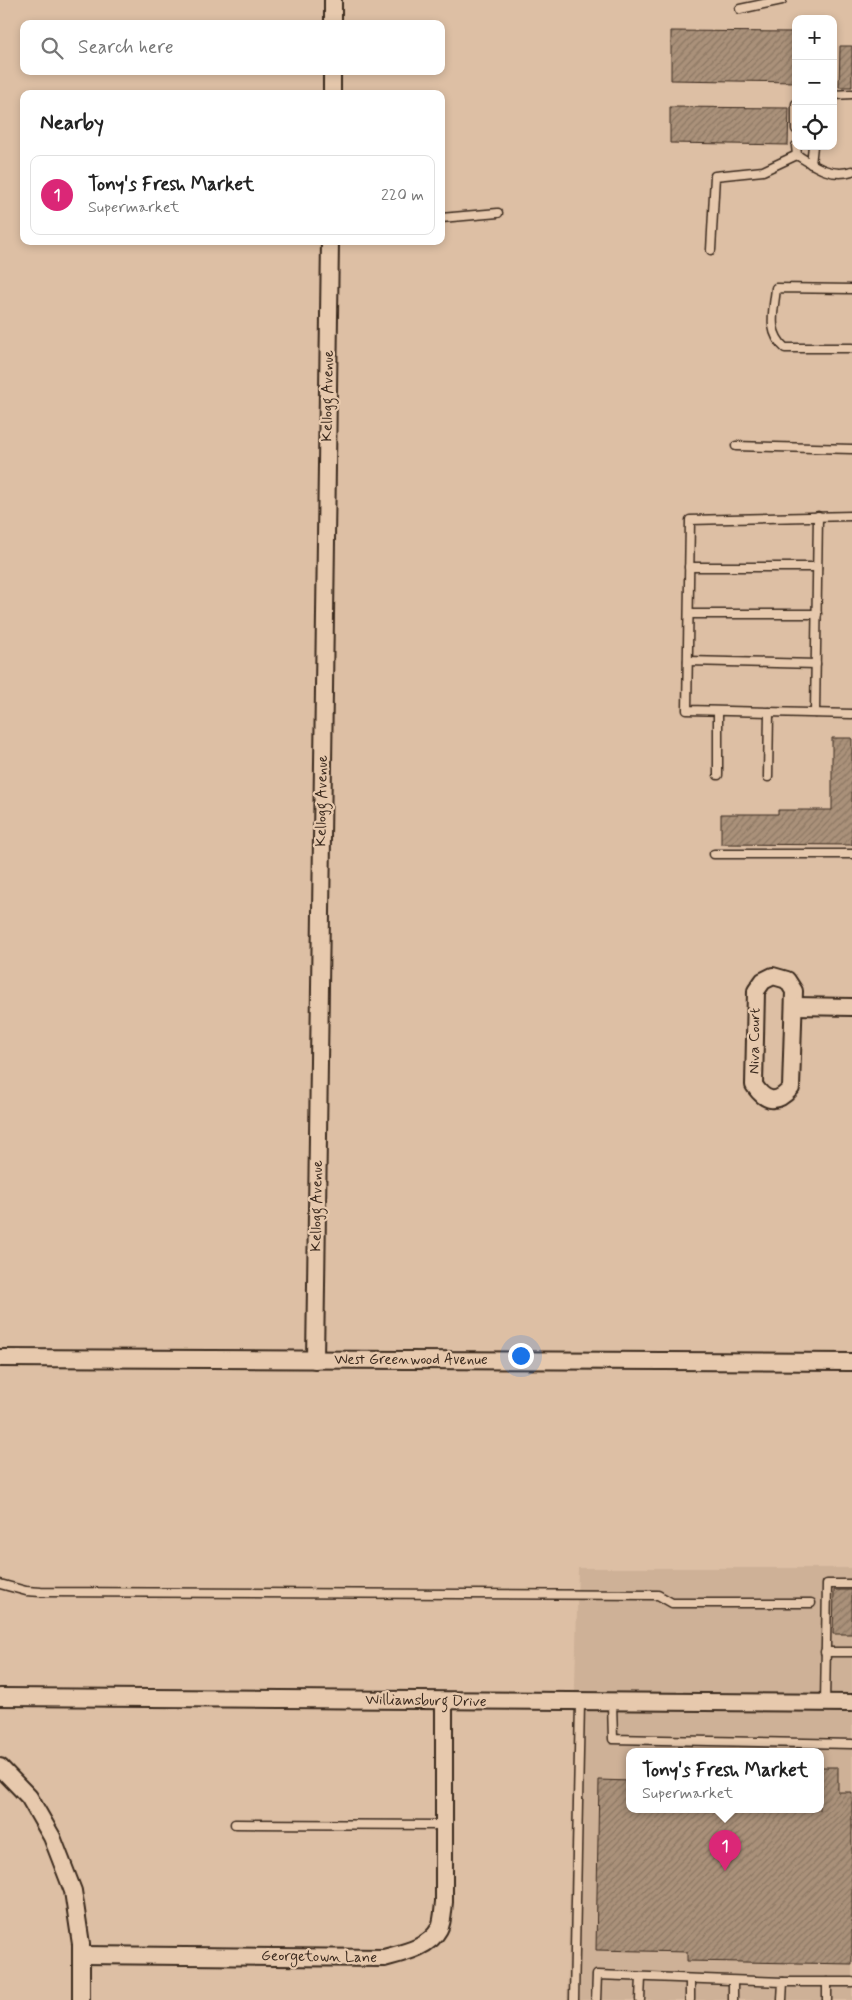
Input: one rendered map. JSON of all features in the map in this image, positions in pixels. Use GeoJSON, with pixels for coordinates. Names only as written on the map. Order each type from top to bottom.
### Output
{"type":"FeatureCollection","features":[{"type":"Feature","properties":{"kind":"street"},"geometry":{"type":"LineString","coordinates":[[333,0],[333,20]]}},
{"type":"Feature","properties":{"kind":"street"},"geometry":{"type":"LineString","coordinates":[[332,75],[332,90]]}},
{"type":"Feature","properties":{"kind":"street","name":"Kellogg Avenue"},"geometry":{"type":"LineString","coordinates":[[315,1360],[330,245]]}},
{"type":"Feature","properties":{"kind":"street","name":"Niva Court"},"geometry":{"type":"LineString","coordinates":[[773,976],[787,980],[794,991],[795,1006],[791,1088],[783,1098],[773,1100],[761,1096],[754,1085],[756,991],[763,981],[773,976]]}},
{"type":"Feature","properties":{"kind":"street"},"geometry":{"type":"LineString","coordinates":[[795,1006],[852,1007]]}},
{"type":"Feature","properties":{"kind":"street","name":"West Greenwood Avenue"},"geometry":{"type":"LineString","coordinates":[[0,1358],[852,1362]]}},
{"type":"Feature","properties":{"kind":"street","name":"Williamsburg Drive"},"geometry":{"type":"LineString","coordinates":[[0,1697],[612,1703],[852,1703]]}},
{"type":"Feature","properties":{"kind":"street","name":"Georgetown Lane"},"geometry":{"type":"LineString","coordinates":[[81,1955],[384,1958],[409,1952],[425,1944],[439,1929],[444,1902],[444,1701]]}},
{"type":"Feature","properties":{"kind":"street"},"geometry":{"type":"LineString","coordinates":[[0,1767],[29,1797],[52,1837],[73,1891],[81,1955],[80,2000]]}},
{"type":"Feature","properties":{"kind":"lane"},"geometry":{"type":"LineString","coordinates":[[740,9],[782,0]]}},
{"type":"Feature","properties":{"kind":"lane"},"geometry":{"type":"LineString","coordinates":[[837,95],[852,94]]}},
{"type":"Feature","properties":{"kind":"lane"},"geometry":{"type":"LineString","coordinates":[[796,150],[797,155]]}},
{"type":"Feature","properties":{"kind":"lane"},"geometry":{"type":"LineString","coordinates":[[812,150],[812,164]]}},
{"type":"Feature","properties":{"kind":"lane"},"geometry":{"type":"LineString","coordinates":[[797,155],[820,170],[840,175],[852,171]]}},
{"type":"Feature","properties":{"kind":"lane"},"geometry":{"type":"LineString","coordinates":[[711,250],[715,176],[763,171],[797,155]]}},
{"type":"Feature","properties":{"kind":"lane"},"geometry":{"type":"LineString","coordinates":[[445,218],[498,213]]}},
{"type":"Feature","properties":{"kind":"lane"},"geometry":{"type":"LineString","coordinates":[[852,289],[776,288],[772,326],[776,340],[785,348],[852,348]]}},
{"type":"Feature","properties":{"kind":"lane"},"geometry":{"type":"LineString","coordinates":[[736,446],[852,449]]}},
{"type":"Feature","properties":{"kind":"lane"},"geometry":{"type":"LineString","coordinates":[[815,713],[818,516]]}},
{"type":"Feature","properties":{"kind":"lane"},"geometry":{"type":"LineString","coordinates":[[852,516],[690,520],[686,710],[852,714]]}},
{"type":"Feature","properties":{"kind":"lane"},"geometry":{"type":"LineString","coordinates":[[690,567],[817,567]]}},
{"type":"Feature","properties":{"kind":"lane"},"geometry":{"type":"LineString","coordinates":[[689,614],[817,614]]}},
{"type":"Feature","properties":{"kind":"lane"},"geometry":{"type":"LineString","coordinates":[[688,660],[816,664]]}},
{"type":"Feature","properties":{"kind":"lane"},"geometry":{"type":"LineString","coordinates":[[718,712],[718,775]]}},
{"type":"Feature","properties":{"kind":"lane"},"geometry":{"type":"LineString","coordinates":[[768,777],[769,712]]}},
{"type":"Feature","properties":{"kind":"lane"},"geometry":{"type":"LineString","coordinates":[[714,854],[852,854]]}},
{"type":"Feature","properties":{"kind":"lane"},"geometry":{"type":"LineString","coordinates":[[0,1584],[41,1592],[658,1595],[672,1603],[811,1603]]}},
{"type":"Feature","properties":{"kind":"lane"},"geometry":{"type":"LineString","coordinates":[[825,1703],[826,1584],[852,1584]]}},
{"type":"Feature","properties":{"kind":"lane"},"geometry":{"type":"LineString","coordinates":[[826,1652],[852,1652]]}},
{"type":"Feature","properties":{"kind":"lane"},"geometry":{"type":"LineString","coordinates":[[574,2000],[580,1702]]}},
{"type":"Feature","properties":{"kind":"lane"},"geometry":{"type":"LineString","coordinates":[[612,1703],[612,1740],[852,1744]]}},
{"type":"Feature","properties":{"kind":"lane"},"geometry":{"type":"LineString","coordinates":[[235,1824],[444,1825]]}},
{"type":"Feature","properties":{"kind":"lane"},"geometry":{"type":"LineString","coordinates":[[596,2000],[597,1976],[783,1982],[852,1982]]}},
{"type":"Feature","properties":{"kind":"lane"},"geometry":{"type":"LineString","coordinates":[[640,2000],[641,1977]]}},
{"type":"Feature","properties":{"kind":"lane"},"geometry":{"type":"LineString","coordinates":[[690,1979],[690,2000]]}},
{"type":"Feature","properties":{"kind":"lane"},"geometry":{"type":"LineString","coordinates":[[733,1980],[733,2000]]}},
{"type":"Feature","properties":{"kind":"lane"},"geometry":{"type":"LineString","coordinates":[[782,2000],[783,1982]]}},
{"type":"Feature","properties":{"kind":"lane"},"geometry":{"type":"LineString","coordinates":[[827,1982],[827,2000]]}},
{"type":"Feature","properties":{"kind":"shaded area"},"geometry":{"type":"Polygon","coordinates":[[[578,1568],[852,1568],[852,2000],[567,2000],[578,1568]]]}},
{"type":"Feature","properties":{"kind":"building"},"geometry":{"type":"Polygon","coordinates":[[[671,31],[792,32],[792,82],[671,80],[671,31]]]}},
{"type":"Feature","properties":{"kind":"building"},"geometry":{"type":"Polygon","coordinates":[[[840,46],[852,46],[852,87],[839,87],[840,46]]]}},
{"type":"Feature","properties":{"kind":"building"},"geometry":{"type":"Polygon","coordinates":[[[670,107],[789,108],[788,145],[670,143],[670,107]]]}},
{"type":"Feature","properties":{"kind":"building"},"geometry":{"type":"Polygon","coordinates":[[[832,738],[852,738],[852,845],[721,844],[721,814],[778,814],[778,810],[832,810],[832,738]]]}},
{"type":"Feature","properties":{"kind":"building"},"geometry":{"type":"Polygon","coordinates":[[[834,1590],[852,1590],[852,1634],[833,1634],[834,1590]]]}},
{"type":"Feature","properties":{"kind":"building"},"geometry":{"type":"Polygon","coordinates":[[[824,1767],[838,1767],[838,1792],[852,1792],[852,1964],[687,1961],[687,1952],[596,1950],[599,1780],[626,1781],[626,1813],[824,1813],[824,1767]]]}},
{"type":"Feature","properties":{"kind":"place","name":"Tony's Fresh Market"},"geometry":{"type":"Point","coordinates":[725,1871]}}]}
